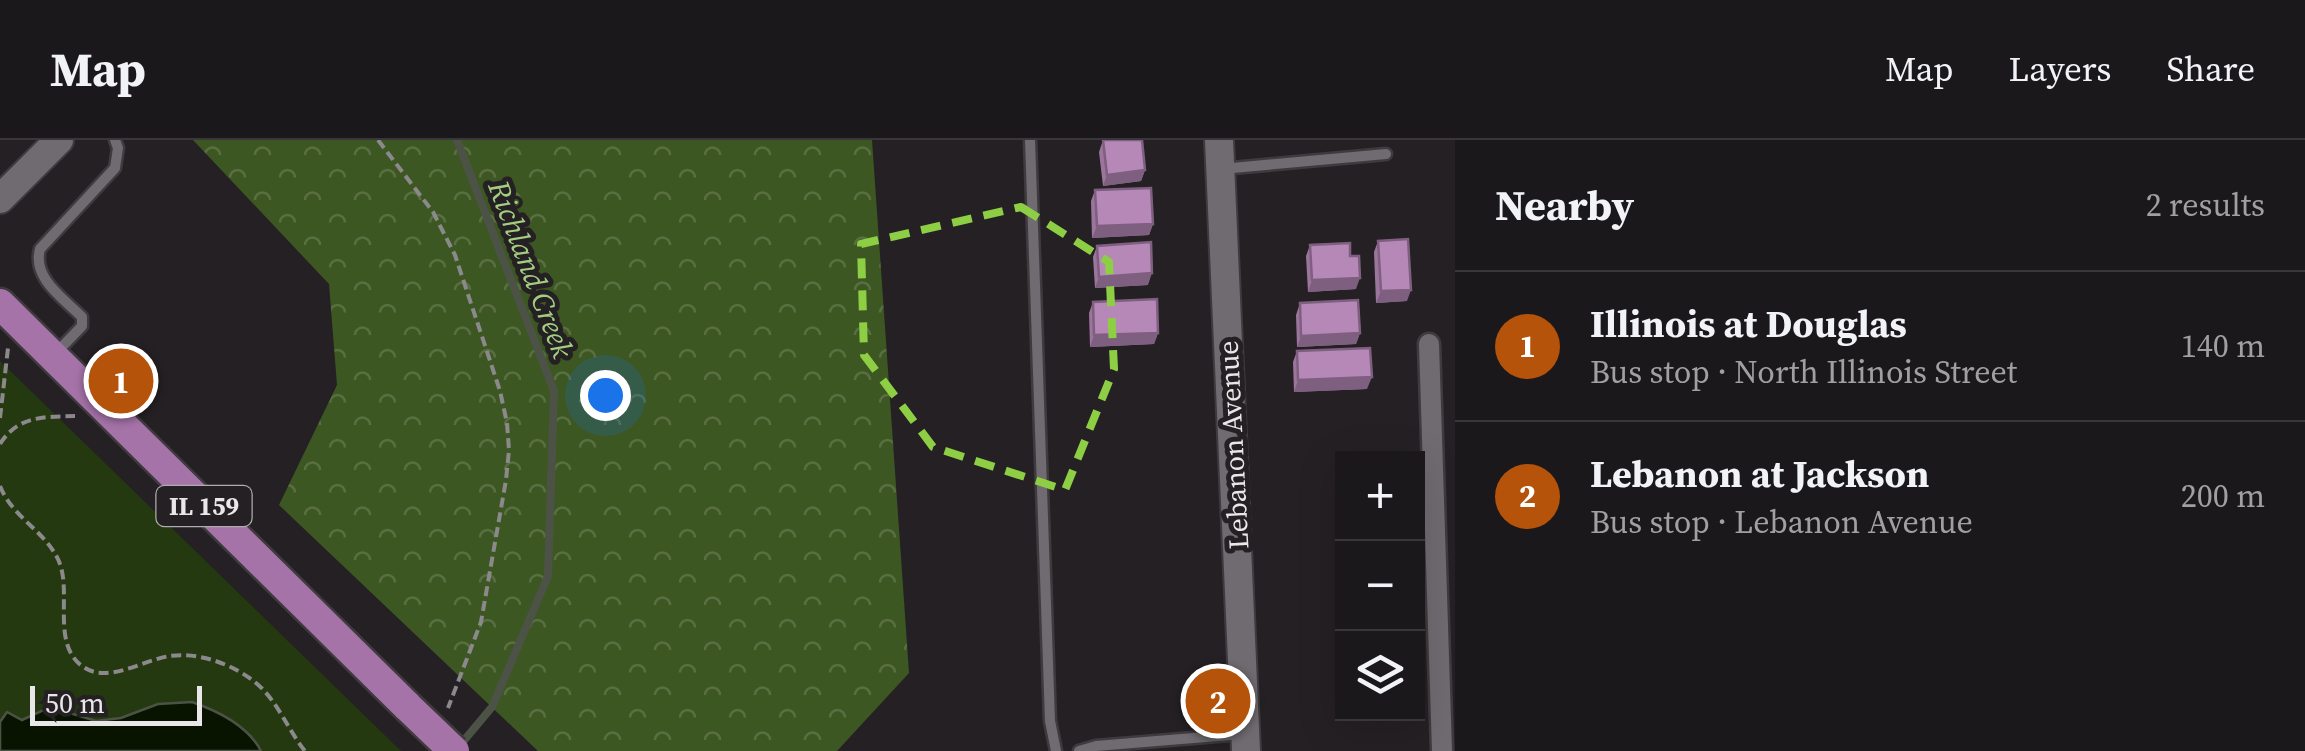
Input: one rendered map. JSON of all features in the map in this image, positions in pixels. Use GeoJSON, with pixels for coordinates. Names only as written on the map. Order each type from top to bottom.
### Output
{"type":"FeatureCollection","features":[{"type":"Feature","properties":{"kind":"main road"},"geometry":{"type":"LineString","coordinates":[[0,199],[58,140]]}},
{"type":"Feature","properties":{"kind":"main road","name":"Lebanon Avenue"},"geometry":{"type":"LineString","coordinates":[[1219,140],[1246,742]]}},
{"type":"Feature","properties":{"kind":"main road","name":"IL 159"},"geometry":{"type":"LineString","coordinates":[[0,304],[454,751]]}},
{"type":"Feature","properties":{"kind":"street"},"geometry":{"type":"LineString","coordinates":[[1429,344],[1442,751]]}},
{"type":"Feature","properties":{"kind":"lane"},"geometry":{"type":"LineString","coordinates":[[53,356],[82,326],[82,317],[39,272],[40,249],[115,168],[115,140]]}},
{"type":"Feature","properties":{"kind":"lane"},"geometry":{"type":"LineString","coordinates":[[1030,140],[1050,721],[1056,751]]}},
{"type":"Feature","properties":{"kind":"lane"},"geometry":{"type":"LineString","coordinates":[[1220,169],[1386,154]]}},
{"type":"Feature","properties":{"kind":"lane"},"geometry":{"type":"LineString","coordinates":[[1197,738],[1198,751]]}},
{"type":"Feature","properties":{"kind":"lane"},"geometry":{"type":"LineString","coordinates":[[1079,751],[1096,746],[1197,738],[1246,742]]}},
{"type":"Feature","properties":{"kind":"path"},"geometry":{"type":"LineString","coordinates":[[378,140],[433,212],[455,255],[507,423],[506,480],[481,622],[444,715]]}},
{"type":"Feature","properties":{"kind":"path"},"geometry":{"type":"LineString","coordinates":[[0,418],[6,364]]}},
{"type":"Feature","properties":{"kind":"path"},"geometry":{"type":"LineString","coordinates":[[0,444],[11,429],[27,420],[112,414]]}},
{"type":"Feature","properties":{"kind":"path"},"geometry":{"type":"LineString","coordinates":[[0,486],[15,512],[52,548],[61,566],[65,632],[70,655],[81,666],[104,674],[171,656],[191,656],[227,666],[258,684],[304,751]]}},
{"type":"Feature","properties":{"kind":"highlighted area"},"geometry":{"type":"Polygon","coordinates":[[[1021,207],[1109,262],[1114,369],[1065,490],[933,447],[864,355],[861,244],[1021,207]]]}},
{"type":"Feature","properties":{"kind":"green space"},"geometry":{"type":"Polygon","coordinates":[[[193,140],[872,140],[909,673],[837,751],[538,751],[279,505],[337,385],[329,284],[193,140]]]}},
{"type":"Feature","properties":{"kind":"green space"},"geometry":{"type":"Polygon","coordinates":[[[0,361],[401,751],[0,751],[0,361]]]}},
{"type":"Feature","properties":{"kind":"shaded area"},"geometry":{"type":"Polygon","coordinates":[[[192,702],[231,720],[261,751],[0,751],[0,722],[7,712],[22,720],[50,707],[96,721],[121,718],[158,704],[192,702]]]}},
{"type":"Feature","properties":{"kind":"building"},"geometry":{"type":"Polygon","coordinates":[[[1103,140],[1142,140],[1145,170],[1107,175],[1103,140]]]}},
{"type":"Feature","properties":{"kind":"building"},"geometry":{"type":"Polygon","coordinates":[[[1151,188],[1153,224],[1097,226],[1095,190],[1151,188]]]}},
{"type":"Feature","properties":{"kind":"building"},"geometry":{"type":"Polygon","coordinates":[[[1408,239],[1411,290],[1381,291],[1378,241],[1408,239]]]}},
{"type":"Feature","properties":{"kind":"building"},"geometry":{"type":"Polygon","coordinates":[[[1151,242],[1152,273],[1099,277],[1097,246],[1151,242]]]}},
{"type":"Feature","properties":{"kind":"building"},"geometry":{"type":"Polygon","coordinates":[[[1350,243],[1350,256],[1359,256],[1360,278],[1312,280],[1310,245],[1350,243]]]}},
{"type":"Feature","properties":{"kind":"building"},"geometry":{"type":"Polygon","coordinates":[[[1157,299],[1158,333],[1094,335],[1093,302],[1157,299]]]}},
{"type":"Feature","properties":{"kind":"building"},"geometry":{"type":"Polygon","coordinates":[[[1358,300],[1360,333],[1301,336],[1300,303],[1358,300]]]}},
{"type":"Feature","properties":{"kind":"building"},"geometry":{"type":"Polygon","coordinates":[[[1370,348],[1372,377],[1298,380],[1297,351],[1370,348]]]}},
{"type":"Feature","properties":{"kind":"waterway","name":"Richland Creek"},"geometry":{"type":"LineString","coordinates":[[457,140],[554,391],[548,576],[492,707],[461,744]]}},
{"type":"Feature","properties":{"kind":"place","name":"Illinois at Douglas"},"geometry":{"type":"Point","coordinates":[121,381]}},
{"type":"Feature","properties":{"kind":"place","name":"Lebanon at Jackson"},"geometry":{"type":"Point","coordinates":[1218,701]}}]}
